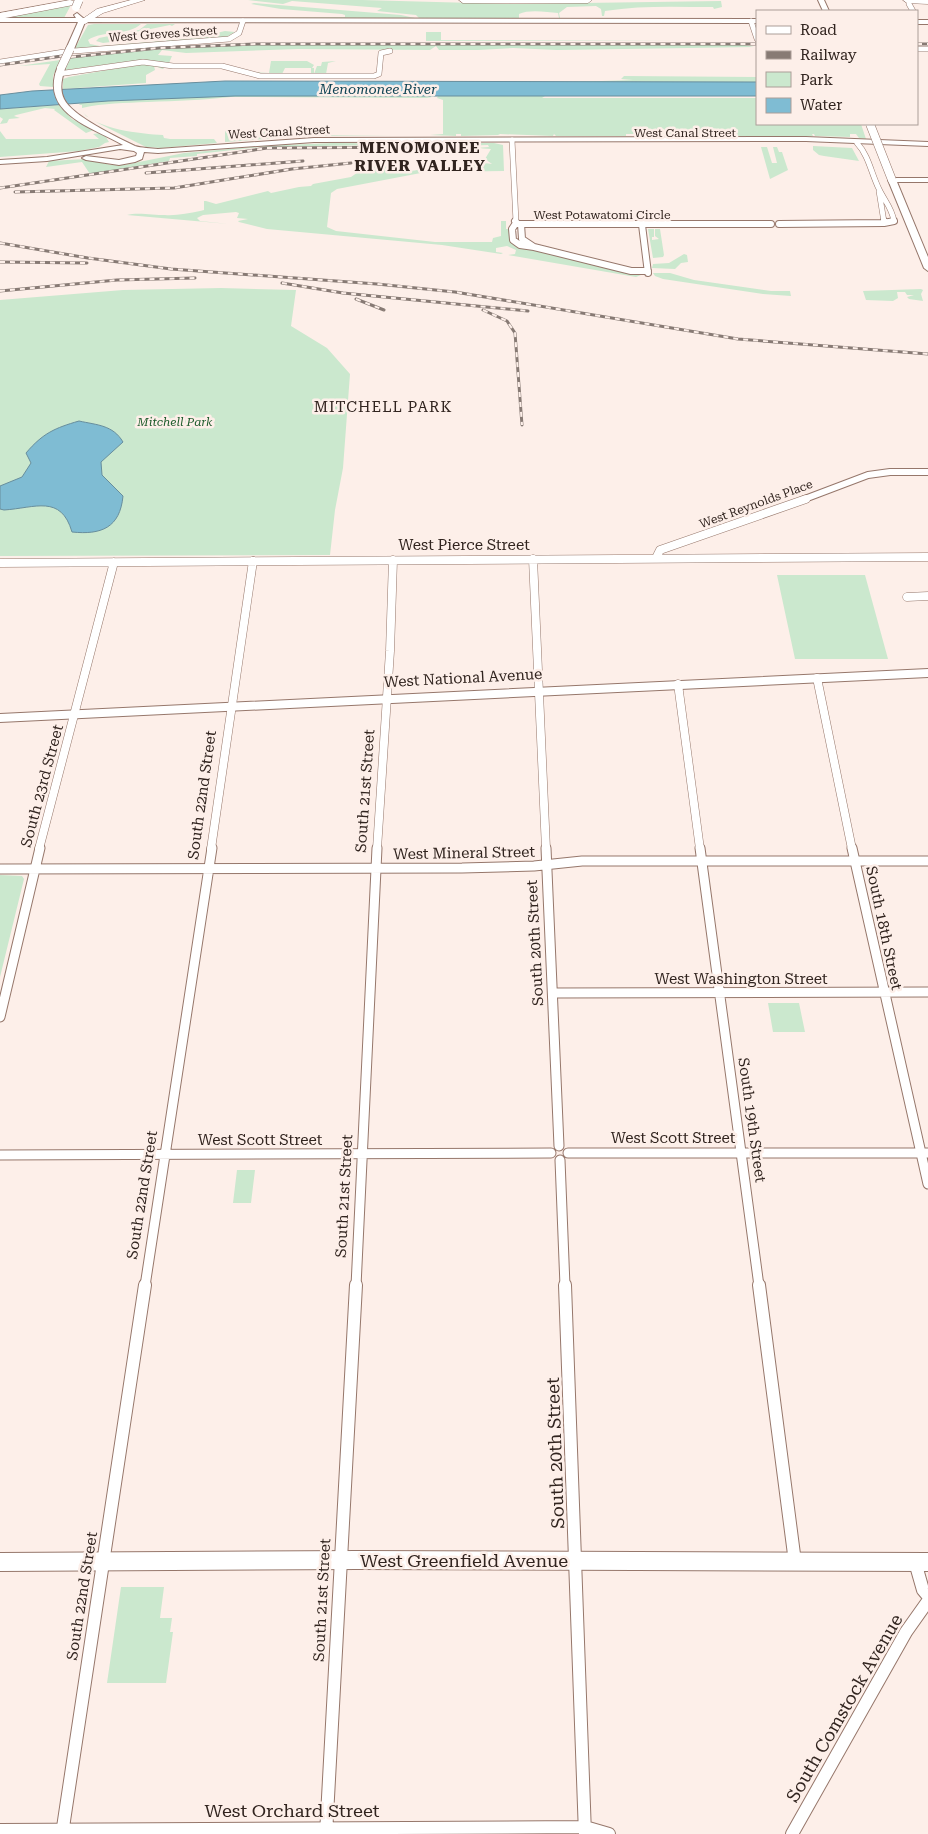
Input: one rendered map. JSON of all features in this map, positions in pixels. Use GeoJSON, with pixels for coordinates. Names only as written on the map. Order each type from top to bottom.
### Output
{"type":"FeatureCollection","features":[{"type":"Feature","properties":{"kind":"highway"},"geometry":{"type":"LineString","coordinates":[[0,11],[59,0]]}},
{"type":"Feature","properties":{"kind":"highway"},"geometry":{"type":"LineString","coordinates":[[0,19],[76,3],[90,8],[129,0]]}},
{"type":"Feature","properties":{"kind":"highway"},"geometry":{"type":"LineString","coordinates":[[82,20],[100,11],[141,0]]}},
{"type":"Feature","properties":{"kind":"highway"},"geometry":{"type":"LineString","coordinates":[[463,0],[588,0]]}},
{"type":"Feature","properties":{"kind":"highway"},"geometry":{"type":"LineString","coordinates":[[908,2],[928,1]]}},
{"type":"Feature","properties":{"kind":"highway"},"geometry":{"type":"LineString","coordinates":[[100,11],[99,15],[110,21]]}},
{"type":"Feature","properties":{"kind":"main road","name":"West National Avenue"},"geometry":{"type":"LineString","coordinates":[[0,718],[539,690],[928,673]]}},
{"type":"Feature","properties":{"kind":"street"},"geometry":{"type":"LineString","coordinates":[[68,20],[76,3]]}},
{"type":"Feature","properties":{"kind":"street"},"geometry":{"type":"LineString","coordinates":[[76,3],[82,20],[59,71],[57,85],[60,97],[66,108],[77,119],[140,151],[141,155],[134,160]]}},
{"type":"Feature","properties":{"kind":"street"},"geometry":{"type":"LineString","coordinates":[[0,19],[82,20]]}},
{"type":"Feature","properties":{"kind":"street"},"geometry":{"type":"LineString","coordinates":[[0,19],[110,21],[754,21]]}},
{"type":"Feature","properties":{"kind":"street","name":"West Greves Street"},"geometry":{"type":"LineString","coordinates":[[0,62],[69,51],[229,39],[239,34],[243,21]]}},
{"type":"Feature","properties":{"kind":"street"},"geometry":{"type":"LineString","coordinates":[[59,71],[143,62],[173,66],[222,66],[260,76],[376,76],[379,74],[381,54],[390,51]]}},
{"type":"Feature","properties":{"kind":"street"},"geometry":{"type":"LineString","coordinates":[[870,125],[928,268]]}},
{"type":"Feature","properties":{"kind":"street"},"geometry":{"type":"LineString","coordinates":[[105,161],[100,155],[108,149],[112,142],[108,134]]}},
{"type":"Feature","properties":{"kind":"street","name":"West Canal Street"},"geometry":{"type":"LineString","coordinates":[[135,148],[154,152],[314,140],[928,144]]}},
{"type":"Feature","properties":{"kind":"street","name":"West Potawatomi Circle"},"geometry":{"type":"LineString","coordinates":[[512,140],[518,224],[770,223]]}},
{"type":"Feature","properties":{"kind":"street"},"geometry":{"type":"LineString","coordinates":[[779,223],[884,223],[894,220],[886,198],[879,191],[863,148],[857,143]]}},
{"type":"Feature","properties":{"kind":"street"},"geometry":{"type":"LineString","coordinates":[[47,159],[108,149],[135,148]]}},
{"type":"Feature","properties":{"kind":"street","name":"West Canal Street"},"geometry":{"type":"LineString","coordinates":[[105,161],[117,163],[198,149]]}},
{"type":"Feature","properties":{"kind":"street"},"geometry":{"type":"LineString","coordinates":[[0,162],[88,158],[105,161]]}},
{"type":"Feature","properties":{"kind":"street"},"geometry":{"type":"LineString","coordinates":[[892,180],[928,180]]}},
{"type":"Feature","properties":{"kind":"street"},"geometry":{"type":"LineString","coordinates":[[879,191],[878,198],[885,216],[884,223]]}},
{"type":"Feature","properties":{"kind":"street"},"geometry":{"type":"LineString","coordinates":[[534,247],[522,239],[518,224],[512,229],[513,240],[520,245],[631,271],[648,272],[642,225]]}},
{"type":"Feature","properties":{"kind":"street"},"geometry":{"type":"LineString","coordinates":[[868,475],[890,472],[928,472]]}},
{"type":"Feature","properties":{"kind":"street","name":"West Reynolds Place"},"geometry":{"type":"LineString","coordinates":[[656,558],[660,550],[689,546],[868,475]]}},
{"type":"Feature","properties":{"kind":"street"},"geometry":{"type":"LineString","coordinates":[[689,546],[697,557]]}},
{"type":"Feature","properties":{"kind":"street","name":"West Pierce Street"},"geometry":{"type":"LineString","coordinates":[[0,563],[928,557]]}},
{"type":"Feature","properties":{"kind":"street","name":"South 20th Street"},"geometry":{"type":"LineString","coordinates":[[533,559],[559,1146],[552,1148],[560,1155],[585,1831]]}},
{"type":"Feature","properties":{"kind":"street","name":"South 21st Street"},"geometry":{"type":"LineString","coordinates":[[326,1831],[393,560]]}},
{"type":"Feature","properties":{"kind":"street","name":"South 22nd Street"},"geometry":{"type":"LineString","coordinates":[[62,1832],[253,561]]}},
{"type":"Feature","properties":{"kind":"street","name":"South 23rd Street"},"geometry":{"type":"LineString","coordinates":[[0,1017],[34,869],[76,714],[114,562]]}},
{"type":"Feature","properties":{"kind":"street"},"geometry":{"type":"LineString","coordinates":[[907,597],[928,596]]}},
{"type":"Feature","properties":{"kind":"street","name":"South 18th Street"},"geometry":{"type":"LineString","coordinates":[[817,678],[884,992],[925,1153],[928,1184]]}},
{"type":"Feature","properties":{"kind":"street","name":"South 19th Street"},"geometry":{"type":"LineString","coordinates":[[678,684],[795,1562]]}},
{"type":"Feature","properties":{"kind":"street","name":"West Mineral Street"},"geometry":{"type":"LineString","coordinates":[[0,869],[522,867],[582,861],[928,861]]}},
{"type":"Feature","properties":{"kind":"street","name":"West Washington Street"},"geometry":{"type":"LineString","coordinates":[[553,993],[928,992]]}},
{"type":"Feature","properties":{"kind":"street","name":"West Scott Street"},"geometry":{"type":"LineString","coordinates":[[0,1156],[925,1153]]}},
{"type":"Feature","properties":{"kind":"street","name":"West Greenfield Avenue"},"geometry":{"type":"LineString","coordinates":[[0,1562],[340,1560],[921,1562]]}},
{"type":"Feature","properties":{"kind":"street"},"geometry":{"type":"LineString","coordinates":[[921,1562],[923,1590],[928,1596]]}},
{"type":"Feature","properties":{"kind":"street","name":"South Comstock Avenue"},"geometry":{"type":"LineString","coordinates":[[792,1834],[906,1632],[928,1601]]}},
{"type":"Feature","properties":{"kind":"street","name":"West Orchard Street"},"geometry":{"type":"LineString","coordinates":[[0,1830],[62,1832],[585,1831],[608,1834]]}},
{"type":"Feature","properties":{"kind":"green space"},"geometry":{"type":"Polygon","coordinates":[[[248,0],[362,0],[514,4],[721,1],[722,7],[714,9],[713,7],[632,8],[605,11],[604,16],[602,16],[601,9],[596,6],[567,7],[559,13],[560,18],[558,13],[533,11],[519,14],[519,18],[419,18],[416,15],[377,11],[382,8],[292,1],[283,4],[248,0]]]}},
{"type":"Feature","properties":{"kind":"green space"},"geometry":{"type":"Polygon","coordinates":[[[251,4],[401,15],[415,18],[246,18],[345,17],[342,14],[281,9],[251,4]]]}},
{"type":"Feature","properties":{"kind":"green space"},"geometry":{"type":"Polygon","coordinates":[[[71,5],[64,18],[4,18],[71,5]]]}},
{"type":"Feature","properties":{"kind":"green space"},"geometry":{"type":"Polygon","coordinates":[[[141,24],[136,28],[101,35],[88,40],[90,44],[100,46],[196,38],[225,31],[235,32],[225,38],[74,50],[88,25],[141,24]]]}},
{"type":"Feature","properties":{"kind":"green space"},"geometry":{"type":"Polygon","coordinates":[[[147,24],[175,24],[121,35],[124,38],[156,34],[151,37],[103,43],[96,41],[99,38],[139,30],[147,24]]]}},
{"type":"Feature","properties":{"kind":"green space"},"geometry":{"type":"Polygon","coordinates":[[[426,32],[441,32],[441,40],[686,40],[426,41],[426,32]]]}},
{"type":"Feature","properties":{"kind":"green space"},"geometry":{"type":"Polygon","coordinates":[[[288,44],[740,44],[754,47],[439,50],[436,46],[430,50],[298,49],[186,53],[162,50],[158,55],[172,56],[169,63],[125,62],[65,70],[71,57],[179,48],[288,44]]]}},
{"type":"Feature","properties":{"kind":"green space"},"geometry":{"type":"Polygon","coordinates":[[[60,60],[53,76],[53,87],[40,86],[39,84],[50,64],[19,66],[60,60]]]}},
{"type":"Feature","properties":{"kind":"green space"},"geometry":{"type":"Polygon","coordinates":[[[271,61],[307,61],[314,65],[312,68],[314,68],[314,74],[311,74],[311,68],[285,68],[282,74],[266,75],[264,73],[261,75],[248,72],[269,73],[271,61]]]}},
{"type":"Feature","properties":{"kind":"green space"},"geometry":{"type":"Polygon","coordinates":[[[336,61],[328,63],[326,74],[314,74],[317,66],[321,66],[322,62],[336,61]]]}},
{"type":"Feature","properties":{"kind":"green space"},"geometry":{"type":"Polygon","coordinates":[[[140,64],[165,67],[163,69],[154,66],[155,70],[146,75],[146,83],[63,89],[63,79],[69,77],[140,64]]]}},
{"type":"Feature","properties":{"kind":"green space"},"geometry":{"type":"Polygon","coordinates":[[[624,76],[756,77],[756,82],[570,82],[633,80],[621,79],[624,76]]]}},
{"type":"Feature","properties":{"kind":"green space"},"geometry":{"type":"Polygon","coordinates":[[[198,96],[438,96],[427,97],[432,98],[231,97],[98,105],[82,108],[82,105],[79,105],[82,102],[198,96]]]}},
{"type":"Feature","properties":{"kind":"green space"},"geometry":{"type":"Polygon","coordinates":[[[438,96],[545,96],[542,98],[756,98],[756,125],[861,125],[866,139],[859,138],[856,134],[850,134],[850,137],[815,136],[814,134],[812,134],[813,136],[652,136],[651,134],[626,134],[626,136],[556,136],[554,134],[553,136],[500,134],[430,135],[443,134],[443,100],[437,98],[438,96]]]}},
{"type":"Feature","properties":{"kind":"green space"},"geometry":{"type":"Polygon","coordinates":[[[59,105],[72,119],[94,130],[86,133],[55,109],[45,108],[16,115],[14,116],[20,118],[9,119],[7,123],[0,124],[3,119],[0,117],[0,109],[59,105]]]}},
{"type":"Feature","properties":{"kind":"green space"},"geometry":{"type":"Polygon","coordinates":[[[82,111],[97,122],[119,129],[163,135],[164,138],[170,139],[214,139],[217,143],[161,148],[146,147],[98,123],[86,116],[82,111]]]}},
{"type":"Feature","properties":{"kind":"green space"},"geometry":{"type":"Polygon","coordinates":[[[0,131],[6,139],[99,139],[93,134],[100,133],[109,142],[99,147],[79,151],[0,157],[0,131]]]}},
{"type":"Feature","properties":{"kind":"green space"},"geometry":{"type":"Polygon","coordinates":[[[225,131],[317,131],[317,135],[393,135],[305,136],[225,142],[225,131]]]}},
{"type":"Feature","properties":{"kind":"green space"},"geometry":{"type":"Polygon","coordinates":[[[333,143],[442,144],[260,147],[170,158],[169,161],[90,174],[82,162],[46,167],[49,161],[86,159],[111,165],[124,165],[184,153],[261,146],[333,143]]]}},
{"type":"Feature","properties":{"kind":"green space"},"geometry":{"type":"Polygon","coordinates":[[[453,143],[494,143],[503,145],[504,171],[426,172],[337,189],[331,193],[327,227],[336,231],[435,242],[492,242],[493,238],[501,236],[501,221],[506,221],[506,229],[510,229],[510,239],[641,275],[636,277],[508,255],[515,254],[516,250],[507,246],[496,248],[496,252],[503,253],[501,254],[442,245],[267,229],[239,222],[248,219],[237,218],[239,213],[236,212],[203,215],[197,218],[200,221],[229,224],[127,215],[174,215],[200,211],[204,210],[204,201],[216,204],[268,191],[271,193],[311,186],[313,184],[351,177],[367,166],[382,162],[410,162],[404,167],[411,171],[435,161],[438,162],[438,166],[476,165],[476,162],[492,164],[485,159],[491,149],[476,148],[489,147],[488,145],[458,146],[453,143]]]}},
{"type":"Feature","properties":{"kind":"green space"},"geometry":{"type":"Polygon","coordinates":[[[813,146],[852,148],[859,161],[819,155],[813,150],[813,146]]]}},
{"type":"Feature","properties":{"kind":"green space"},"geometry":{"type":"Polygon","coordinates":[[[761,147],[767,147],[772,163],[777,163],[773,147],[777,147],[779,152],[782,152],[788,170],[770,179],[761,147]]]}},
{"type":"Feature","properties":{"kind":"green space"},"geometry":{"type":"Polygon","coordinates":[[[648,229],[654,229],[652,240],[659,239],[655,236],[655,229],[660,229],[663,257],[653,258],[648,229]]]}},
{"type":"Feature","properties":{"kind":"green space"},"geometry":{"type":"Polygon","coordinates":[[[684,254],[687,255],[688,262],[681,263],[675,269],[652,268],[653,264],[669,263],[684,254]]]}},
{"type":"Feature","properties":{"kind":"green space"},"geometry":{"type":"Polygon","coordinates":[[[653,273],[670,273],[694,280],[771,291],[790,291],[791,296],[763,294],[663,279],[655,276],[653,273]]]}},
{"type":"Feature","properties":{"kind":"green space","name":"Mitchell Park"},"geometry":{"type":"Polygon","coordinates":[[[221,288],[296,290],[291,326],[327,348],[350,374],[343,468],[335,510],[330,555],[0,556],[0,300],[123,290],[221,288]]]}},
{"type":"Feature","properties":{"kind":"green space"},"geometry":{"type":"Polygon","coordinates":[[[923,290],[921,294],[923,301],[909,299],[907,297],[914,295],[907,295],[905,292],[897,292],[898,298],[893,301],[866,300],[863,291],[923,290]]]}},
{"type":"Feature","properties":{"kind":"green space"},"geometry":{"type":"Polygon","coordinates":[[[777,575],[865,575],[888,659],[795,659],[777,575]]]}},
{"type":"Feature","properties":{"kind":"green space"},"geometry":{"type":"Polygon","coordinates":[[[0,875],[22,876],[24,879],[0,977],[0,875]]]}},
{"type":"Feature","properties":{"kind":"green space"},"geometry":{"type":"Polygon","coordinates":[[[768,1003],[799,1003],[805,1032],[773,1032],[768,1003]]]}},
{"type":"Feature","properties":{"kind":"green space"},"geometry":{"type":"Polygon","coordinates":[[[237,1170],[255,1170],[251,1203],[233,1203],[237,1170]]]}},
{"type":"Feature","properties":{"kind":"green space"},"geometry":{"type":"Polygon","coordinates":[[[121,1587],[164,1587],[160,1618],[172,1618],[170,1632],[173,1632],[166,1683],[107,1683],[121,1587]]]}},
{"type":"Feature","properties":{"kind":"water","name":"Menomonee River"},"geometry":{"type":"Polygon","coordinates":[[[225,81],[756,82],[756,96],[235,96],[108,101],[0,109],[0,95],[32,91],[225,81]]]}},
{"type":"Feature","properties":{"kind":"water"},"geometry":{"type":"Polygon","coordinates":[[[79,421],[109,429],[119,436],[123,442],[101,462],[102,475],[123,496],[118,516],[113,522],[107,527],[92,532],[72,532],[61,512],[54,508],[36,506],[0,509],[0,486],[22,477],[31,463],[26,453],[50,432],[79,421]]]}},
{"type":"Feature","properties":{"kind":"railway"},"geometry":{"type":"LineString","coordinates":[[71,57],[159,48],[255,44],[756,44]]}},
{"type":"Feature","properties":{"kind":"railway"},"geometry":{"type":"LineString","coordinates":[[918,44],[928,44]]}},
{"type":"Feature","properties":{"kind":"railway"},"geometry":{"type":"LineString","coordinates":[[0,65],[62,56]]}},
{"type":"Feature","properties":{"kind":"railway"},"geometry":{"type":"LineString","coordinates":[[0,188],[267,148],[432,147]]}},
{"type":"Feature","properties":{"kind":"railway"},"geometry":{"type":"LineString","coordinates":[[146,173],[303,161]]}},
{"type":"Feature","properties":{"kind":"railway"},"geometry":{"type":"LineString","coordinates":[[15,192],[174,188],[292,169],[351,163]]}},
{"type":"Feature","properties":{"kind":"railway"},"geometry":{"type":"LineString","coordinates":[[0,243],[88,258],[171,269],[377,284],[455,292],[738,339],[928,354]]}},
{"type":"Feature","properties":{"kind":"railway"},"geometry":{"type":"LineString","coordinates":[[0,262],[87,263]]}},
{"type":"Feature","properties":{"kind":"railway"},"geometry":{"type":"LineString","coordinates":[[0,291],[117,280],[195,278]]}},
{"type":"Feature","properties":{"kind":"railway"},"geometry":{"type":"LineString","coordinates":[[282,283],[343,293],[528,311]]}},
{"type":"Feature","properties":{"kind":"railway"},"geometry":{"type":"LineString","coordinates":[[356,299],[384,310]]}},
{"type":"Feature","properties":{"kind":"railway"},"geometry":{"type":"LineString","coordinates":[[483,310],[507,321],[515,333],[522,425]]}},
{"type":"Feature","properties":{"kind":"district","name":"MENOMONEE RIVER VALLEY"},"geometry":{"type":"Point","coordinates":[420,156]}},
{"type":"Feature","properties":{"kind":"district","name":"MITCHELL PARK"},"geometry":{"type":"Point","coordinates":[383,407]}}]}
